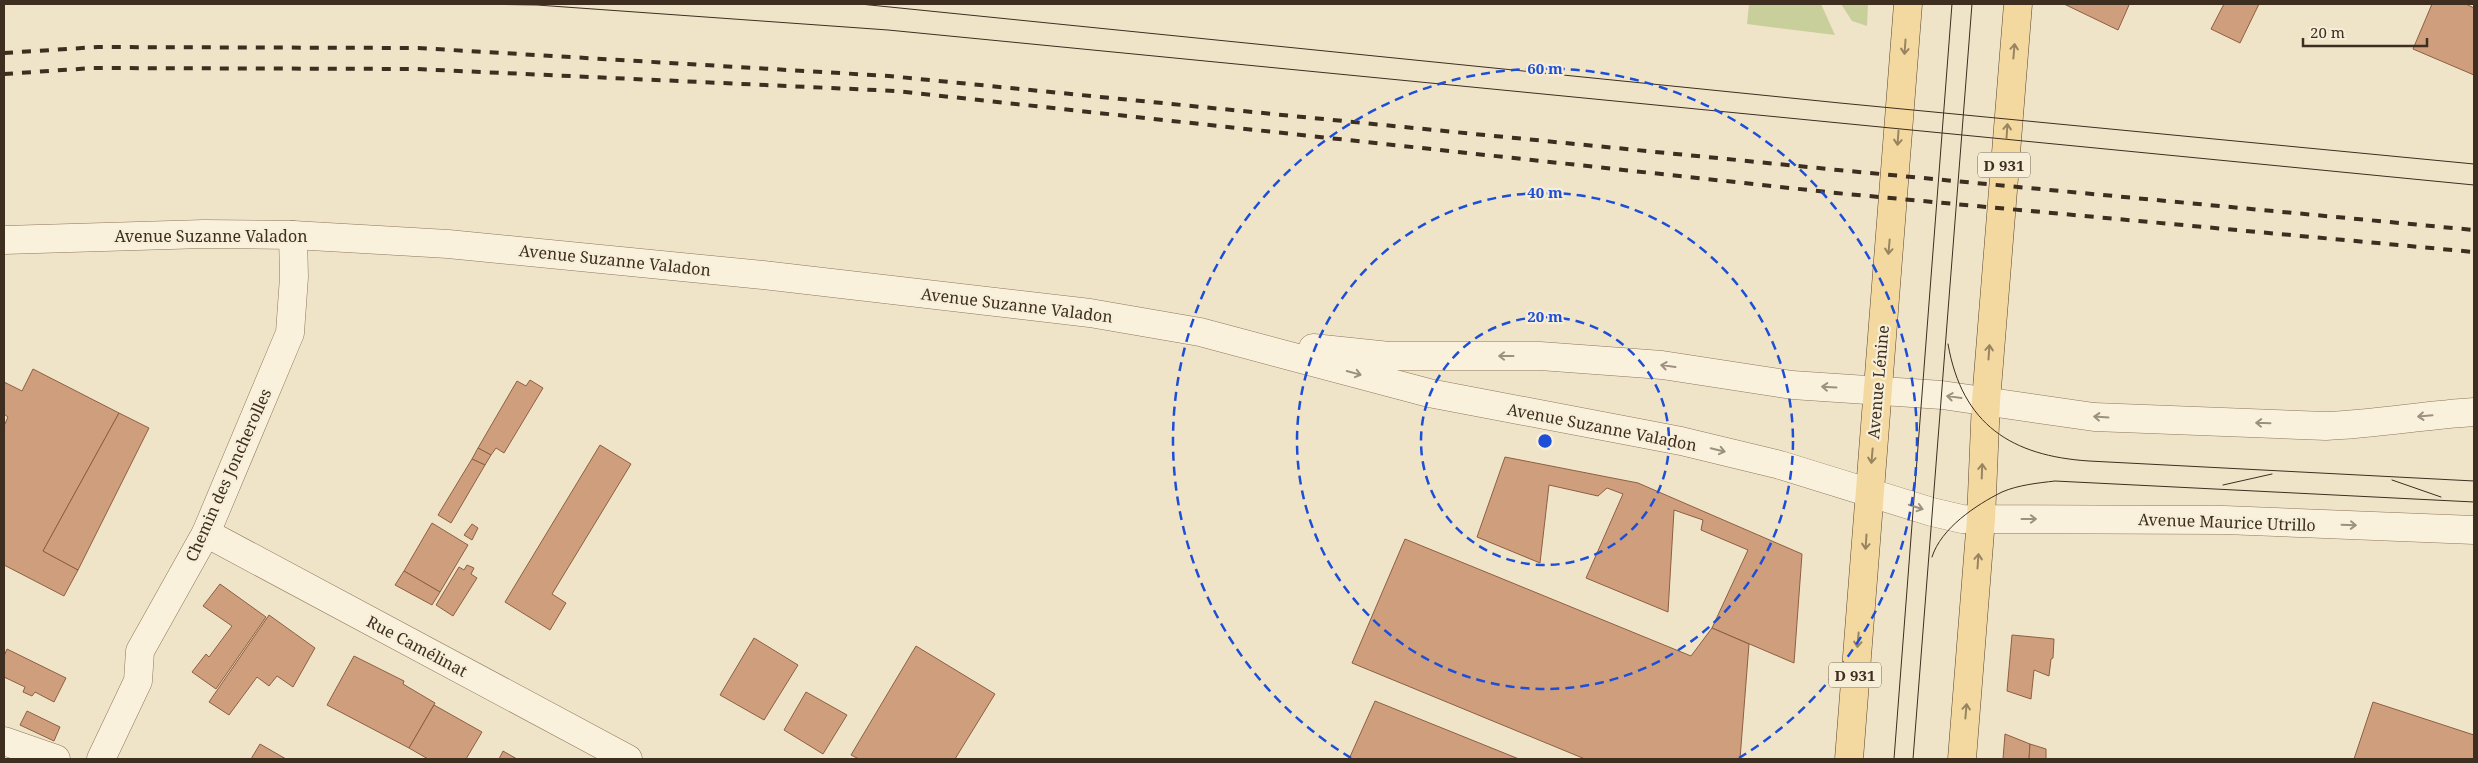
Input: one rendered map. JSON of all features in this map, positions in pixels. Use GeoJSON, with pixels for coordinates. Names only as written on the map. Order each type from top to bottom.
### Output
{"type":"FeatureCollection","features":[{"type":"Feature","properties":{"kind":"main road","name":"Avenue Lénine"},"geometry":{"type":"LineString","coordinates":[[1849,759],[1908,4]]}},
{"type":"Feature","properties":{"kind":"main road","name":"D 931"},"geometry":{"type":"LineString","coordinates":[[1962,759],[1980,519],[1986,401],[2018,4]]}},
{"type":"Feature","properties":{"kind":"street","name":"Avenue Suzanne Valadon"},"geometry":{"type":"LineString","coordinates":[[4,240],[204,234],[293,235],[448,244],[812,280],[1090,313],[1222,337],[1389,356],[1540,356],[1653,364],[1792,385],[1878,390],[1986,401]]}},
{"type":"Feature","properties":{"kind":"street","name":"Chemin des Joncherolles"},"geometry":{"type":"LineString","coordinates":[[101,759],[138,680],[140,651],[206,533],[290,333],[294,277],[293,235]]}},
{"type":"Feature","properties":{"kind":"street","name":"Avenue Suzanne Valadon"},"geometry":{"type":"LineString","coordinates":[[1222,337],[1429,393],[1681,441],[1780,466],[1932,512],[1962,518],[1980,519]]}},
{"type":"Feature","properties":{"kind":"street"},"geometry":{"type":"LineString","coordinates":[[1986,401],[2094,416],[2326,426],[2474,412]]}},
{"type":"Feature","properties":{"kind":"street","name":"Avenue Maurice Utrillo"},"geometry":{"type":"LineString","coordinates":[[1980,519],[2224,520],[2474,530]]}},
{"type":"Feature","properties":{"kind":"street","name":"Rue Camélinat"},"geometry":{"type":"LineString","coordinates":[[206,533],[628,759]]}},
{"type":"Feature","properties":{"kind":"street"},"geometry":{"type":"LineString","coordinates":[[4,741],[56,759]]}},
{"type":"Feature","properties":{"kind":"green space"},"geometry":{"type":"Polygon","coordinates":[[[1749,4],[1821,4],[1835,35],[1747,24],[1749,4]]]}},
{"type":"Feature","properties":{"kind":"green space"},"geometry":{"type":"Polygon","coordinates":[[[1841,4],[1868,4],[1867,26],[1852,21],[1841,4]]]}},
{"type":"Feature","properties":{"kind":"building"},"geometry":{"type":"Polygon","coordinates":[[[2064,4],[2126,4],[2129,5],[2118,30],[2064,4]]]}},
{"type":"Feature","properties":{"kind":"building"},"geometry":{"type":"Polygon","coordinates":[[[2224,4],[2259,4],[2240,43],[2211,29],[2224,4]]]}},
{"type":"Feature","properties":{"kind":"building"},"geometry":{"type":"Polygon","coordinates":[[[2432,4],[2466,4],[2474,8],[2474,75],[2413,49],[2432,4]]]}},
{"type":"Feature","properties":{"kind":"building"},"geometry":{"type":"Polygon","coordinates":[[[33,369],[119,413],[43,551],[78,570],[64,596],[4,565],[4,426],[8,417],[4,414],[4,382],[22,391],[33,369]]]}},
{"type":"Feature","properties":{"kind":"building"},"geometry":{"type":"Polygon","coordinates":[[[530,380],[543,388],[504,453],[496,448],[491,455],[478,448],[517,381],[526,386],[530,380]]]}},
{"type":"Feature","properties":{"kind":"building"},"geometry":{"type":"Polygon","coordinates":[[[119,413],[149,428],[78,570],[43,551],[119,413]]]}},
{"type":"Feature","properties":{"kind":"building"},"geometry":{"type":"Polygon","coordinates":[[[600,445],[631,464],[552,594],[566,603],[550,630],[505,602],[600,445]]]}},
{"type":"Feature","properties":{"kind":"building"},"geometry":{"type":"Polygon","coordinates":[[[478,448],[491,455],[485,465],[472,459],[478,448]]]}},
{"type":"Feature","properties":{"kind":"building"},"geometry":{"type":"Polygon","coordinates":[[[1505,457],[1638,483],[1802,554],[1794,663],[1712,628],[1748,550],[1701,530],[1703,520],[1674,510],[1668,612],[1586,578],[1623,494],[1607,488],[1598,496],[1549,485],[1540,563],[1477,537],[1505,457]]]}},
{"type":"Feature","properties":{"kind":"building"},"geometry":{"type":"Polygon","coordinates":[[[472,459],[485,465],[451,523],[438,515],[472,459]]]}},
{"type":"Feature","properties":{"kind":"building"},"geometry":{"type":"Polygon","coordinates":[[[432,523],[468,545],[440,592],[404,571],[432,523]]]}},
{"type":"Feature","properties":{"kind":"building"},"geometry":{"type":"Polygon","coordinates":[[[472,524],[478,528],[472,540],[464,535],[472,524]]]}},
{"type":"Feature","properties":{"kind":"building"},"geometry":{"type":"Polygon","coordinates":[[[1405,539],[1691,656],[1712,628],[1749,644],[1740,759],[1585,759],[1352,663],[1405,539]]]}},
{"type":"Feature","properties":{"kind":"building"},"geometry":{"type":"Polygon","coordinates":[[[467,565],[474,568],[471,574],[477,578],[453,616],[436,605],[459,567],[464,570],[467,565]]]}},
{"type":"Feature","properties":{"kind":"building"},"geometry":{"type":"Polygon","coordinates":[[[404,571],[440,592],[432,605],[395,585],[404,571]]]}},
{"type":"Feature","properties":{"kind":"building"},"geometry":{"type":"Polygon","coordinates":[[[220,584],[266,617],[216,689],[192,672],[206,654],[209,657],[232,626],[203,606],[220,584]]]}},
{"type":"Feature","properties":{"kind":"building"},"geometry":{"type":"Polygon","coordinates":[[[269,615],[315,648],[293,687],[277,676],[269,686],[257,677],[229,715],[209,702],[269,615]]]}},
{"type":"Feature","properties":{"kind":"building"},"geometry":{"type":"Polygon","coordinates":[[[2012,635],[2054,639],[2053,658],[2051,659],[2049,676],[2034,670],[2031,699],[2007,691],[2012,635]]]}},
{"type":"Feature","properties":{"kind":"building"},"geometry":{"type":"Polygon","coordinates":[[[754,638],[798,665],[764,720],[720,695],[754,638]]]}},
{"type":"Feature","properties":{"kind":"building"},"geometry":{"type":"Polygon","coordinates":[[[916,646],[995,694],[955,759],[859,759],[851,755],[916,646]]]}},
{"type":"Feature","properties":{"kind":"building"},"geometry":{"type":"Polygon","coordinates":[[[7,649],[66,678],[54,702],[35,692],[32,696],[23,692],[25,687],[4,677],[4,656],[7,649]]]}},
{"type":"Feature","properties":{"kind":"building"},"geometry":{"type":"Polygon","coordinates":[[[354,656],[404,681],[403,684],[435,703],[409,748],[327,705],[354,656]]]}},
{"type":"Feature","properties":{"kind":"building"},"geometry":{"type":"Polygon","coordinates":[[[806,692],[847,715],[823,754],[784,730],[806,692]]]}},
{"type":"Feature","properties":{"kind":"building"},"geometry":{"type":"Polygon","coordinates":[[[1375,701],[1519,759],[1349,759],[1375,701]]]}},
{"type":"Feature","properties":{"kind":"building"},"geometry":{"type":"Polygon","coordinates":[[[2373,702],[2474,735],[2474,759],[2354,759],[2373,702]]]}},
{"type":"Feature","properties":{"kind":"building"},"geometry":{"type":"Polygon","coordinates":[[[434,705],[482,732],[466,759],[428,759],[409,748],[434,705]]]}},
{"type":"Feature","properties":{"kind":"building"},"geometry":{"type":"Polygon","coordinates":[[[27,711],[60,727],[54,741],[20,725],[27,711]]]}},
{"type":"Feature","properties":{"kind":"building"},"geometry":{"type":"Polygon","coordinates":[[[2005,734],[2030,744],[2029,759],[2003,759],[2005,734]]]}},
{"type":"Feature","properties":{"kind":"building"},"geometry":{"type":"Polygon","coordinates":[[[260,744],[286,759],[251,759],[260,744]]]}},
{"type":"Feature","properties":{"kind":"building"},"geometry":{"type":"Polygon","coordinates":[[[2030,744],[2046,749],[2046,759],[2029,759],[2030,744]]]}},
{"type":"Feature","properties":{"kind":"building"},"geometry":{"type":"Polygon","coordinates":[[[503,751],[517,759],[499,759],[503,751]]]}},
{"type":"Feature","properties":{"kind":"tram line"},"geometry":{"type":"LineString","coordinates":[[473,4],[537,5],[888,30],[2474,185]]}},
{"type":"Feature","properties":{"kind":"tram line"},"geometry":{"type":"LineString","coordinates":[[860,4],[1840,103],[2474,164]]}},
{"type":"Feature","properties":{"kind":"tram line"},"geometry":{"type":"LineString","coordinates":[[1894,759],[1952,4]]}},
{"type":"Feature","properties":{"kind":"tram line"},"geometry":{"type":"LineString","coordinates":[[1913,759],[1972,4]]}},
{"type":"Feature","properties":{"kind":"tram line"},"geometry":{"type":"LineString","coordinates":[[1948,344],[1955,372],[1965,396],[1978,415],[1995,431],[2014,443],[2036,452],[2061,458],[2089,461],[2474,481]]}},
{"type":"Feature","properties":{"kind":"tram line"},"geometry":{"type":"LineString","coordinates":[[2223,485],[2272,474]]}},
{"type":"Feature","properties":{"kind":"tram line"},"geometry":{"type":"LineString","coordinates":[[2392,480],[2441,497]]}},
{"type":"Feature","properties":{"kind":"tram line"},"geometry":{"type":"LineString","coordinates":[[1932,557],[1943,536],[1951,527],[1981,504],[2002,492],[2028,485],[2055,481],[2474,502]]}},
{"type":"Feature","properties":{"kind":"railway"},"geometry":{"type":"LineString","coordinates":[[4,53],[98,47],[418,48],[889,76],[1838,170],[2474,230]]}},
{"type":"Feature","properties":{"kind":"railway"},"geometry":{"type":"LineString","coordinates":[[4,74],[93,68],[416,69],[896,91],[1836,193],[2474,252]]}}]}
